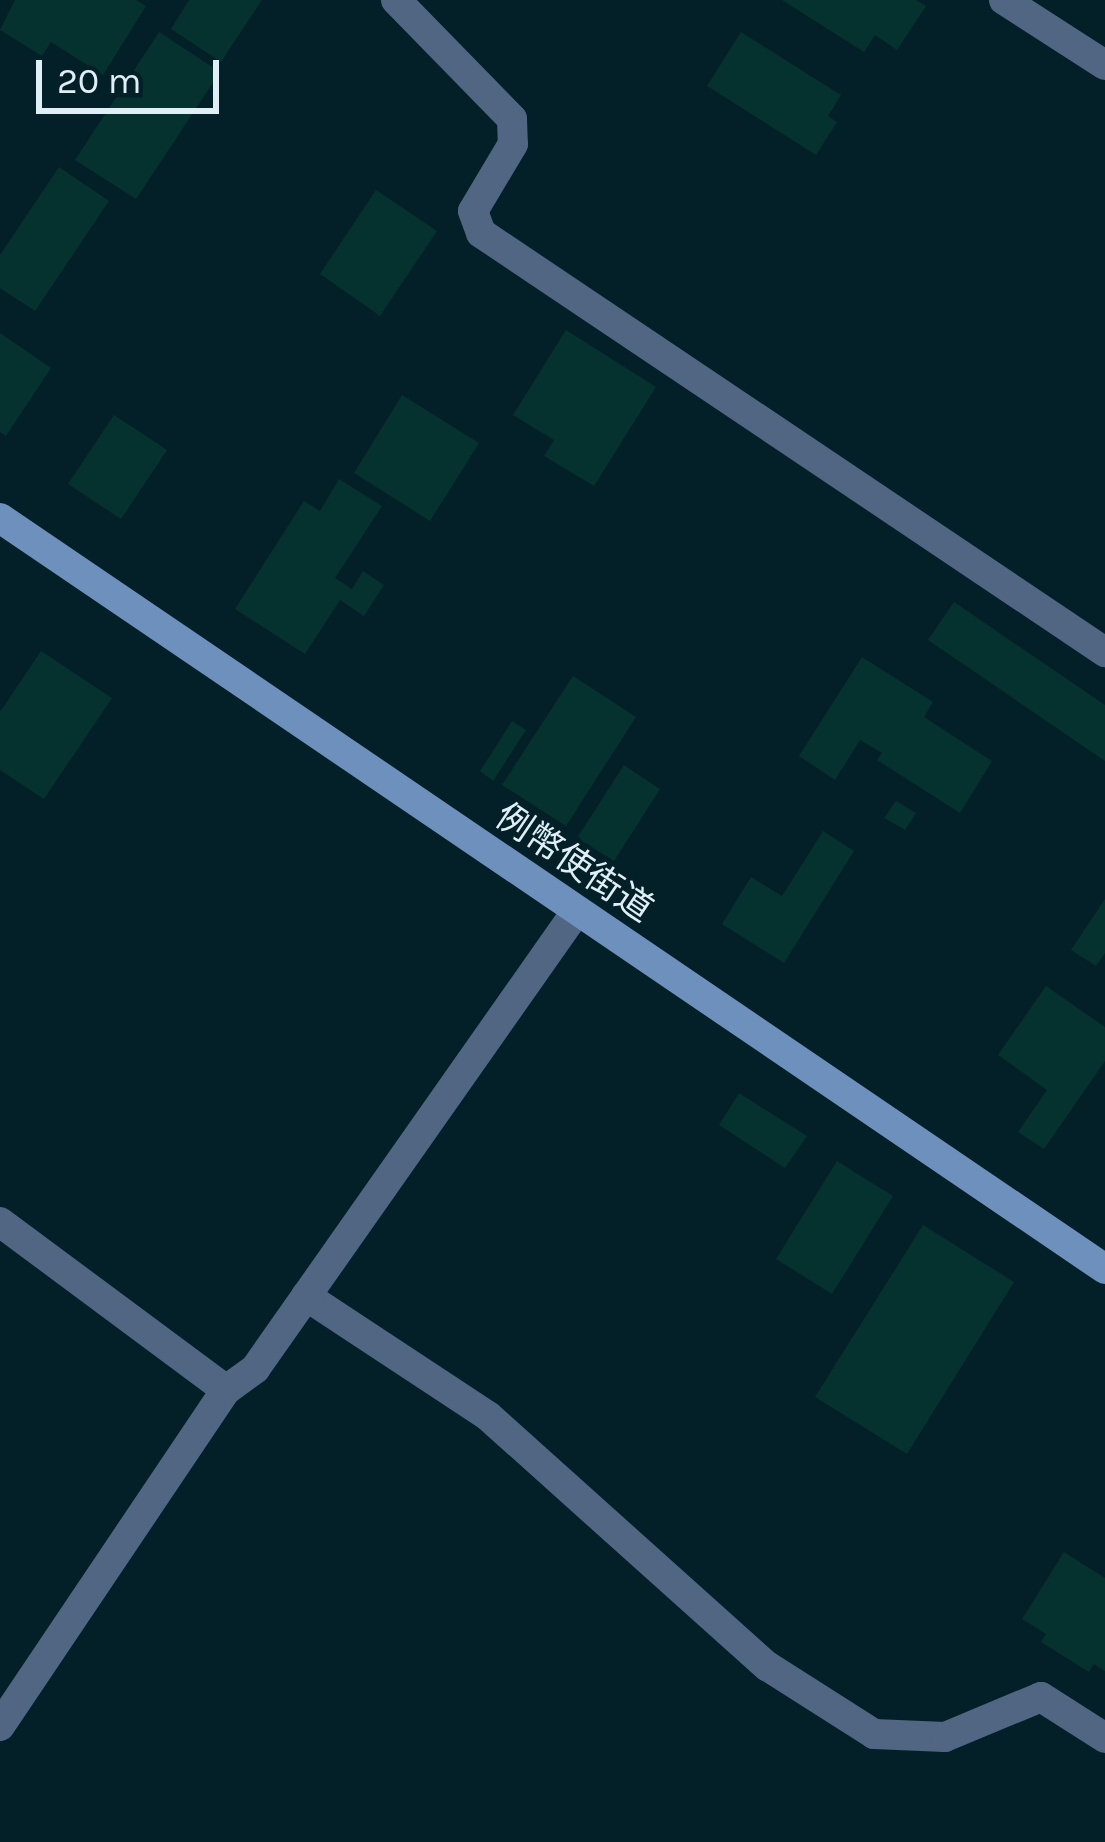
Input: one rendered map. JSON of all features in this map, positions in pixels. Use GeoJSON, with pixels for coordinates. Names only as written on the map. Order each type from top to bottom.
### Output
{"type":"FeatureCollection","features":[{"type":"Feature","properties":{"kind":"main road","name":"例幣使街道"},"geometry":{"type":"LineString","coordinates":[[0,518],[1105,1270]]}},
{"type":"Feature","properties":{"kind":"street"},"geometry":{"type":"LineString","coordinates":[[396,0],[512,119],[513,144],[473,211],[482,233],[1105,652]]}},
{"type":"Feature","properties":{"kind":"street"},"geometry":{"type":"LineString","coordinates":[[1004,0],[1105,65]]}},
{"type":"Feature","properties":{"kind":"street"},"geometry":{"type":"LineString","coordinates":[[0,1726],[226,1390],[255,1369],[576,912]]}},
{"type":"Feature","properties":{"kind":"street"},"geometry":{"type":"LineString","coordinates":[[0,1222],[226,1390]]}},
{"type":"Feature","properties":{"kind":"street"},"geometry":{"type":"LineString","coordinates":[[306,1296],[488,1416],[767,1666],[874,1734],[945,1737],[1041,1697],[1105,1738]]}},
{"type":"Feature","properties":{"kind":"building"},"geometry":{"type":"Polygon","coordinates":[[[15,0],[136,0],[146,6],[103,75],[51,42],[42,56],[0,30],[15,0]]]}},
{"type":"Feature","properties":{"kind":"building"},"geometry":{"type":"Polygon","coordinates":[[[189,0],[262,0],[221,62],[171,29],[189,0]]]}},
{"type":"Feature","properties":{"kind":"building"},"geometry":{"type":"Polygon","coordinates":[[[782,0],[916,0],[926,6],[897,50],[875,35],[864,52],[782,0]]]}},
{"type":"Feature","properties":{"kind":"building"},"geometry":{"type":"Polygon","coordinates":[[[159,32],[220,72],[136,199],[75,160],[159,32]]]}},
{"type":"Feature","properties":{"kind":"building"},"geometry":{"type":"Polygon","coordinates":[[[741,32],[841,95],[828,116],[837,122],[816,155],[707,86],[741,32]]]}},
{"type":"Feature","properties":{"kind":"building"},"geometry":{"type":"Polygon","coordinates":[[[59,167],[109,201],[35,311],[0,288],[0,255],[59,167]]]}},
{"type":"Feature","properties":{"kind":"building"},"geometry":{"type":"Polygon","coordinates":[[[376,190],[437,231],[380,316],[320,274],[376,190]]]}},
{"type":"Feature","properties":{"kind":"building"},"geometry":{"type":"Polygon","coordinates":[[[566,330],[656,387],[594,486],[544,456],[554,440],[513,415],[566,330]]]}},
{"type":"Feature","properties":{"kind":"building"},"geometry":{"type":"Polygon","coordinates":[[[0,333],[51,368],[6,436],[0,432],[0,333]]]}},
{"type":"Feature","properties":{"kind":"building"},"geometry":{"type":"Polygon","coordinates":[[[402,395],[479,443],[430,521],[354,473],[402,395]]]}},
{"type":"Feature","properties":{"kind":"building"},"geometry":{"type":"Polygon","coordinates":[[[114,415],[167,450],[121,519],[68,484],[114,415]]]}},
{"type":"Feature","properties":{"kind":"building"},"geometry":{"type":"Polygon","coordinates":[[[339,479],[382,506],[335,578],[352,589],[363,571],[384,585],[364,616],[340,600],[305,654],[235,609],[304,501],[320,511],[339,479]]]}},
{"type":"Feature","properties":{"kind":"building"},"geometry":{"type":"Polygon","coordinates":[[[954,602],[1105,705],[1105,761],[928,640],[954,602]]]}},
{"type":"Feature","properties":{"kind":"building"},"geometry":{"type":"Polygon","coordinates":[[[41,651],[112,698],[44,799],[0,770],[0,712],[41,651]]]}},
{"type":"Feature","properties":{"kind":"building"},"geometry":{"type":"Polygon","coordinates":[[[862,657],[933,702],[924,717],[992,761],[960,813],[877,760],[882,753],[860,740],[835,780],[799,756],[862,657]]]}},
{"type":"Feature","properties":{"kind":"building"},"geometry":{"type":"Polygon","coordinates":[[[573,676],[636,717],[566,826],[502,785],[573,676]]]}},
{"type":"Feature","properties":{"kind":"building"},"geometry":{"type":"Polygon","coordinates":[[[512,721],[526,730],[493,781],[480,771],[512,721]]]}},
{"type":"Feature","properties":{"kind":"building"},"geometry":{"type":"Polygon","coordinates":[[[624,765],[660,789],[614,861],[577,838],[624,765]]]}},
{"type":"Feature","properties":{"kind":"building"},"geometry":{"type":"Polygon","coordinates":[[[896,801],[916,813],[905,830],[884,818],[896,801]]]}},
{"type":"Feature","properties":{"kind":"building"},"geometry":{"type":"Polygon","coordinates":[[[823,831],[854,851],[784,963],[722,924],[751,877],[782,896],[823,831]]]}},
{"type":"Feature","properties":{"kind":"building"},"geometry":{"type":"Polygon","coordinates":[[[1105,899],[1105,953],[1096,966],[1071,950],[1105,899]]]}},
{"type":"Feature","properties":{"kind":"building"},"geometry":{"type":"Polygon","coordinates":[[[1046,986],[1105,1027],[1105,1061],[1044,1149],[1018,1132],[1047,1090],[998,1055],[1046,986]]]}},
{"type":"Feature","properties":{"kind":"building"},"geometry":{"type":"Polygon","coordinates":[[[739,1093],[807,1136],[785,1168],[719,1125],[739,1093]]]}},
{"type":"Feature","properties":{"kind":"building"},"geometry":{"type":"Polygon","coordinates":[[[837,1161],[893,1196],[832,1294],[776,1259],[837,1161]]]}},
{"type":"Feature","properties":{"kind":"building"},"geometry":{"type":"Polygon","coordinates":[[[923,1225],[1014,1282],[907,1454],[815,1397],[923,1225]]]}},
{"type":"Feature","properties":{"kind":"building"},"geometry":{"type":"Polygon","coordinates":[[[1064,1552],[1105,1578],[1105,1671],[1094,1664],[1089,1672],[1041,1642],[1046,1634],[1022,1619],[1064,1552]]]}}]}
